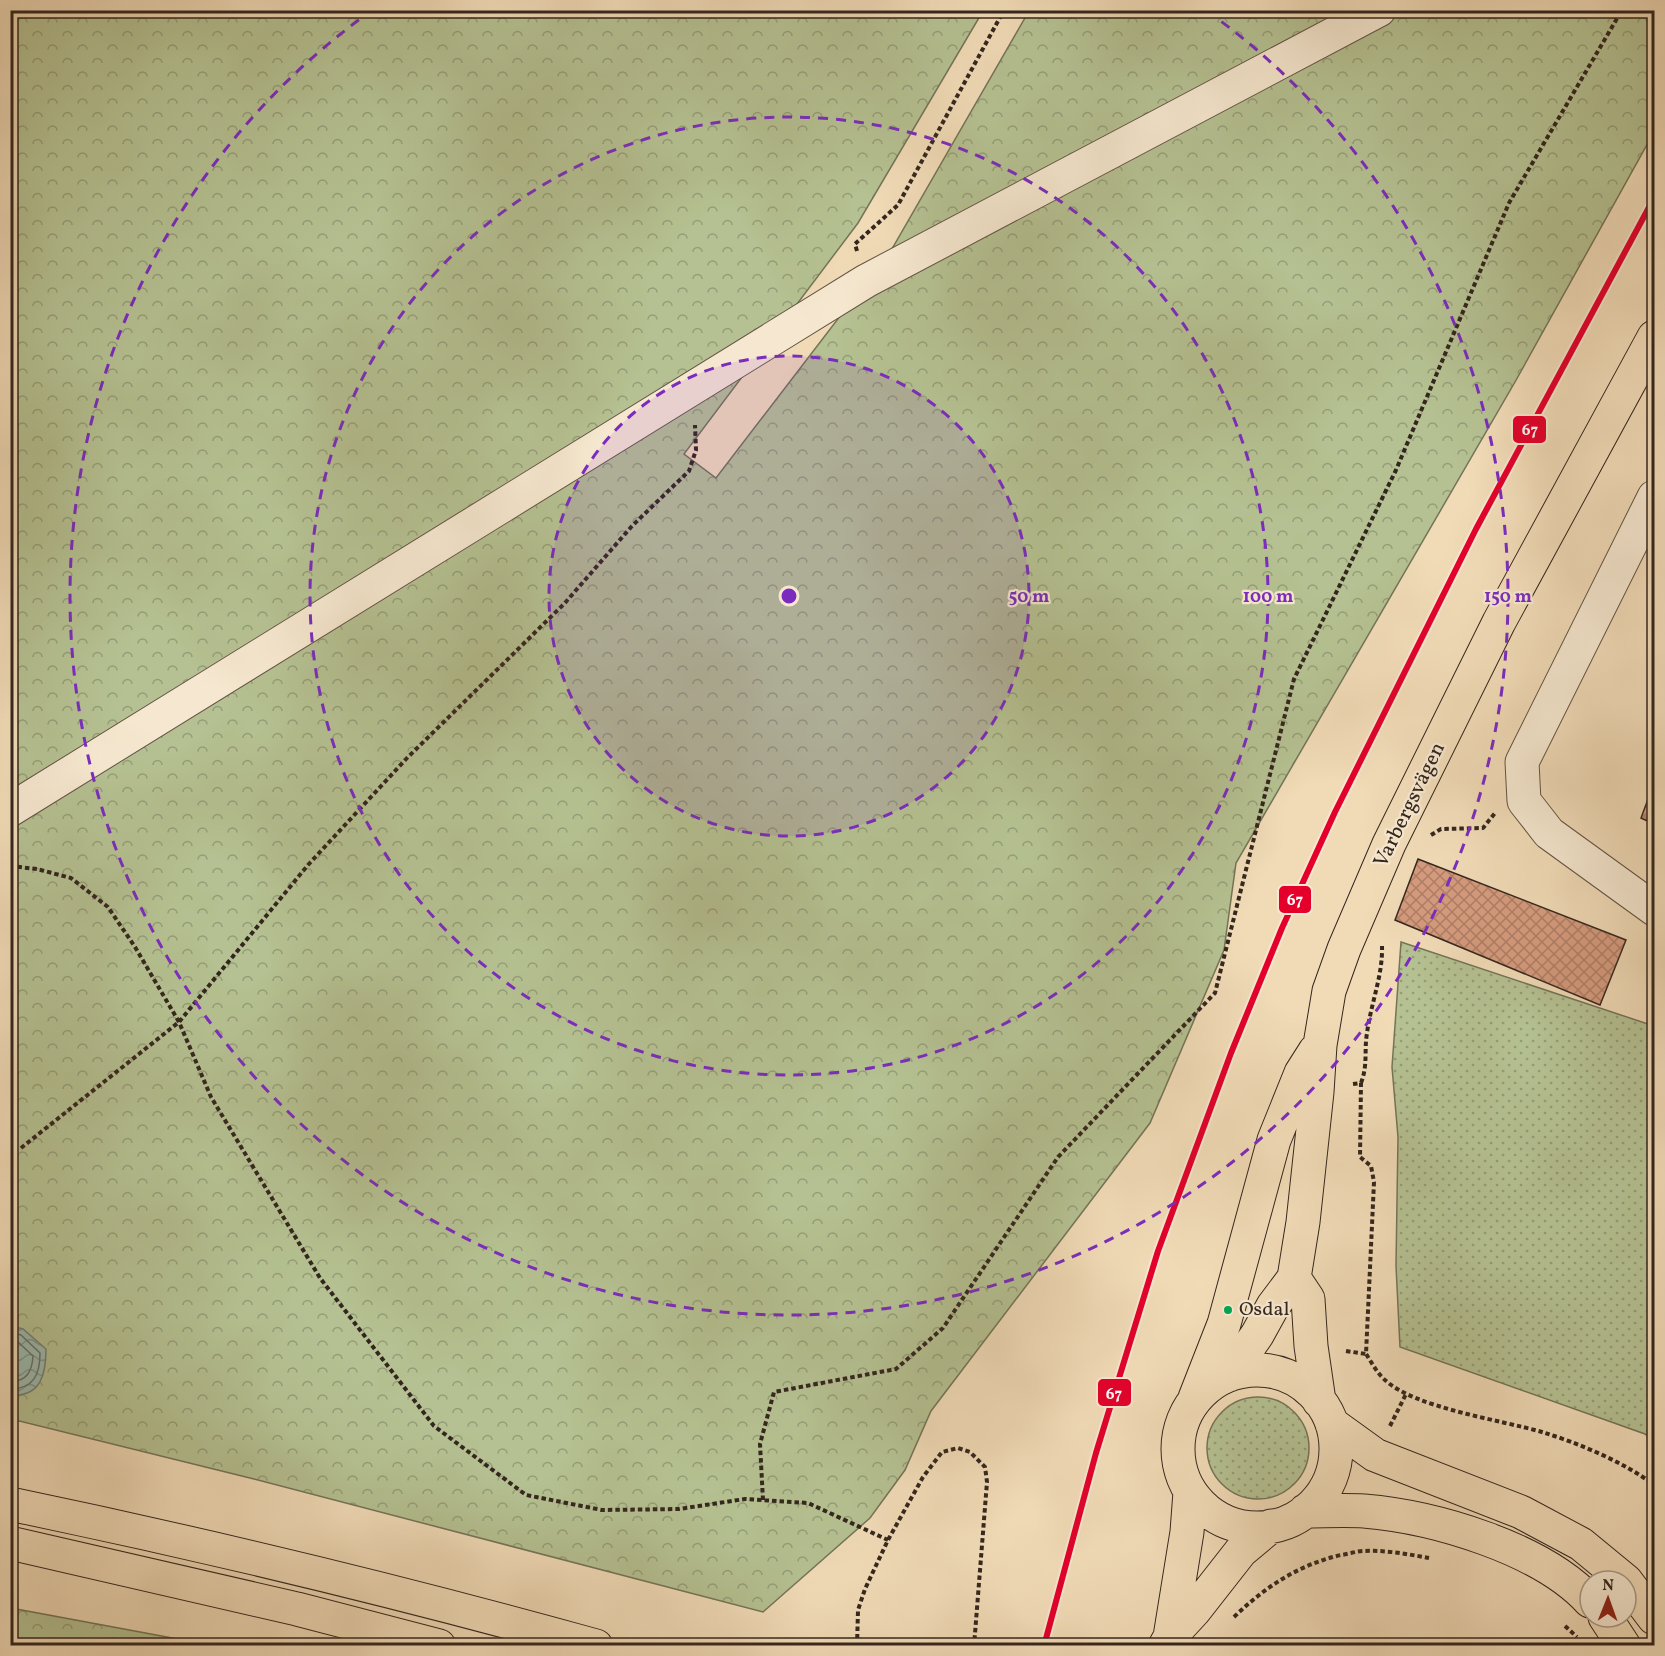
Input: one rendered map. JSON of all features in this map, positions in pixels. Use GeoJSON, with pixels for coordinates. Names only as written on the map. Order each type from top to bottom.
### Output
{"type":"FeatureCollection","features":[{"type":"Feature","properties":{"kind":"main road","name":"Varbergsvägen"},"geometry":{"type":"LineString","coordinates":[[1229,1375],[1257,1335],[1273,1306],[1294,1278],[1303,1222],[1320,1045],[1329,991],[1344,949],[1389,844],[1499,622],[1654,337]]}},
{"type":"Feature","properties":{"kind":"main road"},"geometry":{"type":"LineString","coordinates":[[1294,1278],[1308,1299],[1311,1346],[1325,1413],[1336,1445],[1334,1467],[1320,1496],[1305,1511],[1294,1518],[1271,1526],[1245,1526],[1219,1518],[1208,1511],[1190,1492],[1180,1469],[1178,1445],[1183,1420],[1195,1399],[1224,1324],[1274,1140],[1301,1073],[1320,1045]]}},
{"type":"Feature","properties":{"kind":"main road"},"geometry":{"type":"LineString","coordinates":[[1195,1399],[1210,1385],[1229,1375],[1254,1370],[1278,1373],[1301,1384],[1325,1413],[1375,1455],[1521,1512],[1581,1544],[1611,1569]]}},
{"type":"Feature","properties":{"kind":"main road"},"geometry":{"type":"LineString","coordinates":[[1168,1641],[1187,1532],[1190,1492]]}},
{"type":"Feature","properties":{"kind":"main road"},"geometry":{"type":"LineString","coordinates":[[10,1504],[435,1601],[596,1646]]}},
{"type":"Feature","properties":{"kind":"main road"},"geometry":{"type":"LineString","coordinates":[[1305,1511],[1364,1511],[1413,1517],[1479,1537],[1534,1558],[1578,1589]]}},
{"type":"Feature","properties":{"kind":"main road"},"geometry":{"type":"LineString","coordinates":[[1168,1641],[1240,1551],[1271,1526]]}},
{"type":"Feature","properties":{"kind":"main road"},"geometry":{"type":"LineString","coordinates":[[10,1543],[297,1609],[439,1646]]}},
{"type":"Feature","properties":{"kind":"main road"},"geometry":{"type":"LineString","coordinates":[[1638,1597],[1654,1618]]}},
{"type":"Feature","properties":{"kind":"main road"},"geometry":{"type":"LineString","coordinates":[[1613,1629],[1624,1646]]}},
{"type":"Feature","properties":{"kind":"street"},"geometry":{"type":"LineString","coordinates":[[10,810],[866,281],[1379,10]]}},
{"type":"Feature","properties":{"kind":"street"},"geometry":{"type":"LineString","coordinates":[[1654,497],[1522,762],[1524,801],[1549,833],[1654,909]]}},
{"type":"Feature","properties":{"kind":"path"},"geometry":{"type":"LineString","coordinates":[[866,281],[855,244],[898,205],[1004,10]]}},
{"type":"Feature","properties":{"kind":"path"},"geometry":{"type":"LineString","coordinates":[[763,1500],[760,1444],[774,1392],[896,1369],[943,1328],[1059,1157],[1215,993],[1294,679],[1396,470],[1509,203],[1622,10]]}},
{"type":"Feature","properties":{"kind":"path"},"geometry":{"type":"LineString","coordinates":[[21,1148],[179,1022],[308,865],[407,758],[564,604],[632,526],[689,471],[696,450],[695,426],[681,394]]}},
{"type":"Feature","properties":{"kind":"path"},"geometry":{"type":"LineString","coordinates":[[1389,844],[1420,844],[1441,829],[1483,828],[1523,776]]}},
{"type":"Feature","properties":{"kind":"path"},"geometry":{"type":"LineString","coordinates":[[10,866],[37,869],[71,878],[108,908],[135,947],[179,1022],[211,1097],[320,1278],[434,1426],[526,1494],[603,1510],[679,1509],[745,1499],[807,1503],[888,1540]]}},
{"type":"Feature","properties":{"kind":"path"},"geometry":{"type":"LineString","coordinates":[[1382,944],[1383,965],[1372,1003],[1366,1036],[1366,1068],[1361,1083],[1360,1157],[1371,1166],[1374,1182],[1366,1354],[1385,1380],[1406,1394],[1441,1406],[1544,1433],[1609,1458],[1654,1485]]}},
{"type":"Feature","properties":{"kind":"path"},"geometry":{"type":"LineString","coordinates":[[1353,1084],[1361,1083]]}},
{"type":"Feature","properties":{"kind":"path"},"geometry":{"type":"LineString","coordinates":[[857,1646],[858,1610],[865,1589],[888,1540],[923,1477],[942,1452],[958,1448],[970,1452],[985,1467],[987,1482],[974,1646]]}},
{"type":"Feature","properties":{"kind":"path"},"geometry":{"type":"LineString","coordinates":[[1233,1617],[1257,1595],[1314,1562],[1362,1551],[1395,1552],[1431,1559]]}},
{"type":"Feature","properties":{"kind":"path"},"geometry":{"type":"LineString","coordinates":[[1561,1622],[1580,1640]]}},
{"type":"Feature","properties":{"kind":"green space"},"geometry":{"type":"Polygon","coordinates":[[[11,11],[983,11],[858,223],[684,454],[716,478],[893,247],[1029,11],[1654,11],[1654,132],[1515,382],[1236,863],[1224,950],[1150,1123],[931,1411],[905,1470],[870,1518],[763,1612],[254,1479],[11,1419],[11,11]]]}},
{"type":"Feature","properties":{"kind":"green space"},"geometry":{"type":"Polygon","coordinates":[[[1401,942],[1654,1026],[1654,1442],[1645,1434],[1400,1347],[1396,1266],[1398,1137],[1392,1067],[1401,942]]]}},
{"type":"Feature","properties":{"kind":"green space"},"geometry":{"type":"Polygon","coordinates":[[[1258,1397],[1277,1401],[1294,1412],[1305,1429],[1309,1448],[1305,1467],[1294,1484],[1277,1495],[1258,1499],[1239,1495],[1222,1484],[1211,1467],[1207,1448],[1211,1429],[1222,1412],[1239,1401],[1258,1397]]]}},
{"type":"Feature","properties":{"kind":"green space"},"geometry":{"type":"Polygon","coordinates":[[[11,1608],[210,1645],[11,1645],[11,1608]]]}},
{"type":"Feature","properties":{"kind":"water"},"geometry":{"type":"Polygon","coordinates":[[[11,1326],[23,1329],[46,1349],[45,1367],[40,1382],[35,1388],[21,1395],[11,1395],[11,1326]]]}},
{"type":"Feature","properties":{"kind":"building"},"geometry":{"type":"Polygon","coordinates":[[[1654,783],[1654,824],[1641,818],[1654,783]]]}},
{"type":"Feature","properties":{"kind":"building"},"geometry":{"type":"Polygon","coordinates":[[[1418,859],[1626,940],[1600,1005],[1395,920],[1418,859]]]}},
{"type":"Feature","properties":{"kind":"transit line","name":"67"},"geometry":{"type":"LineString","coordinates":[[1044,1646],[1096,1453],[1158,1251],[1231,1053],[1282,928],[1335,812],[1476,529],[1654,198]]}},
{"type":"Feature","properties":{"kind":"place","name":"Osdal"},"geometry":{"type":"Point","coordinates":[1228,1310]}}]}
